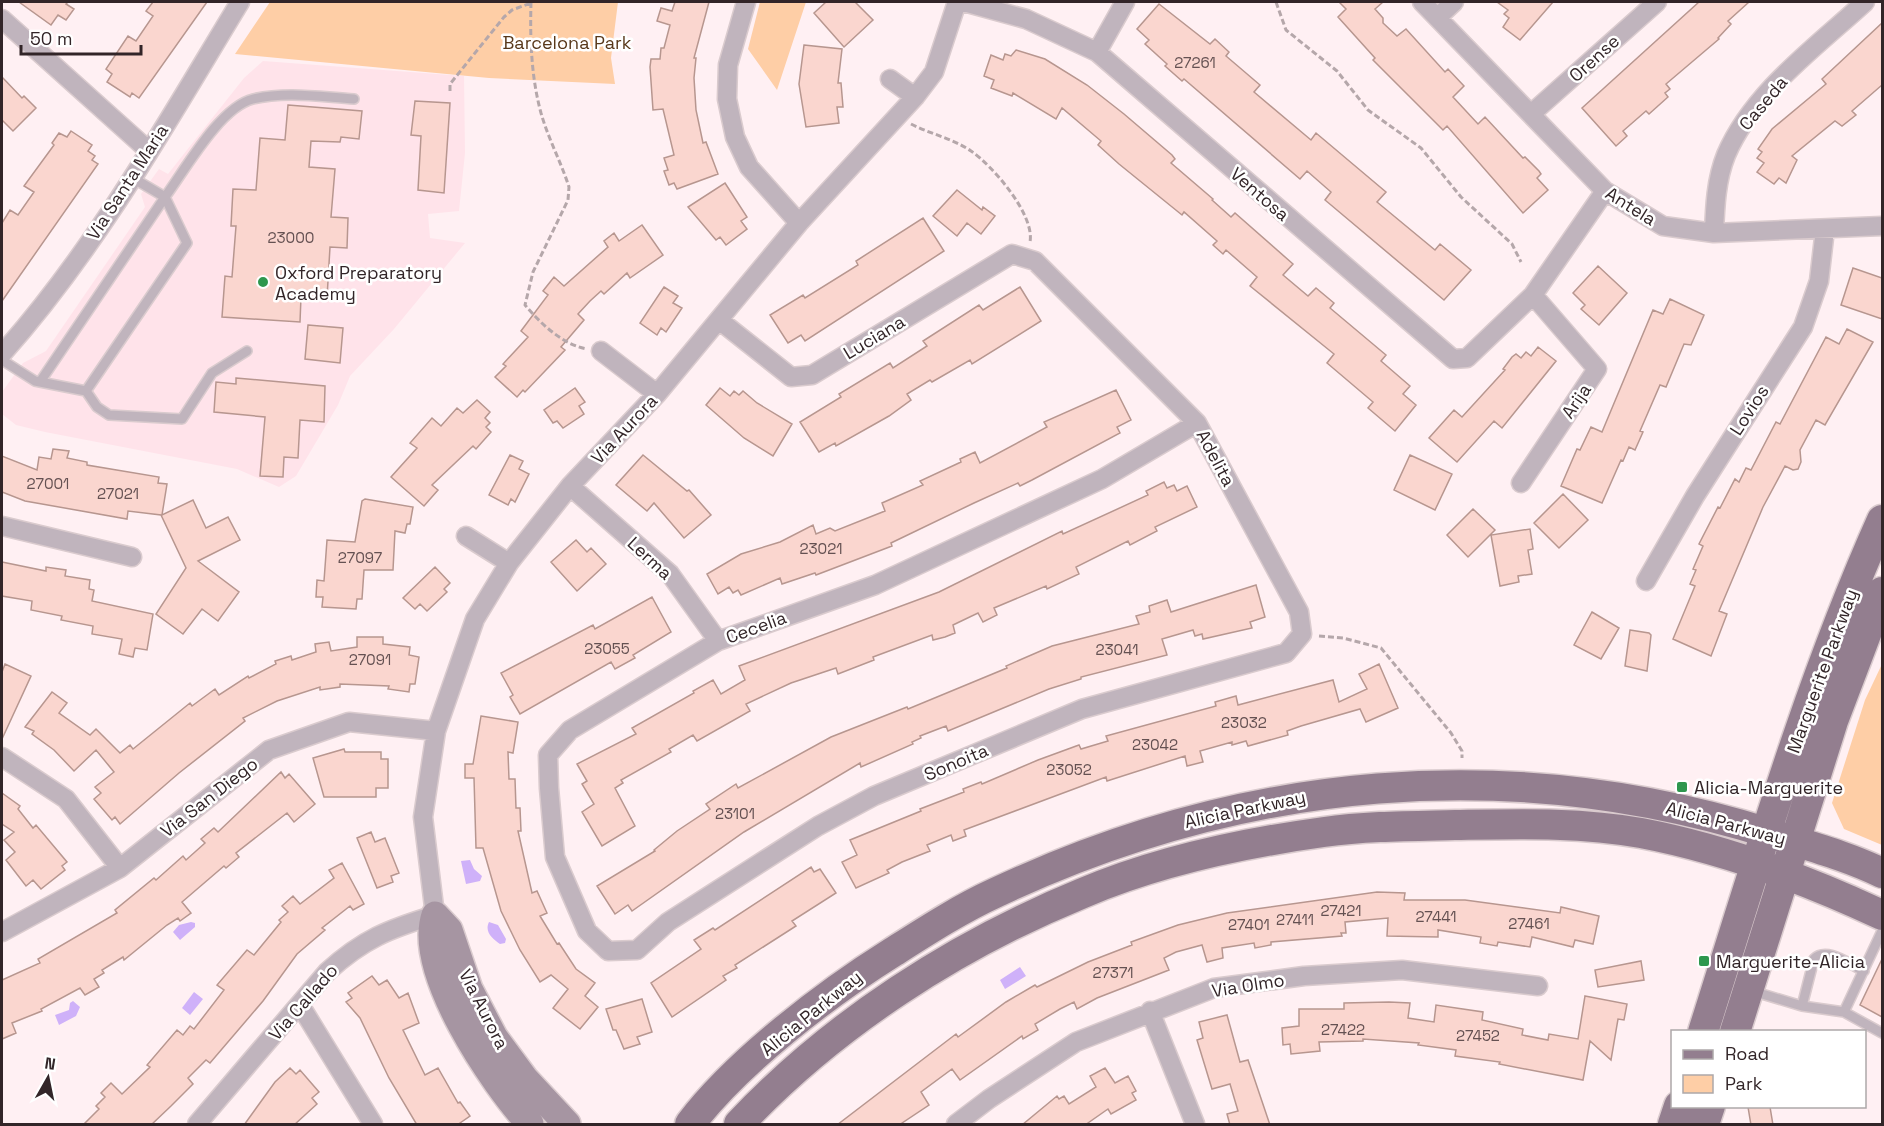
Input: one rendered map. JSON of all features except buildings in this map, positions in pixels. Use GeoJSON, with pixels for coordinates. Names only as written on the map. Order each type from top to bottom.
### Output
{"type":"FeatureCollection","features":[{"type":"Feature","properties":{"kind":"main road","name":"Marguerite Parkway"},"geometry":{"type":"LineString","coordinates":[[1736,1030],[1784,873],[1780,837],[1829,643],[1882,520]]}},
{"type":"Feature","properties":{"kind":"main road","name":"Marguerite Parkway"},"geometry":{"type":"LineString","coordinates":[[1704,1030],[1756,863],[1780,837],[1833,721],[1882,592]]}},
{"type":"Feature","properties":{"kind":"main road","name":"Alicia Parkway"},"geometry":{"type":"LineString","coordinates":[[690,1125],[711,1097],[787,1030],[855,976],[929,930],[992,894],[1066,861],[1140,834],[1202,816],[1351,790],[1437,784],[1573,791],[1698,812],[1820,848],[1882,873]]}},
{"type":"Feature","properties":{"kind":"main road","name":"Alicia Parkway"},"geometry":{"type":"LineString","coordinates":[[739,1125],[768,1094],[833,1040],[885,1001],[948,960],[1084,892],[1167,865],[1240,846],[1326,832],[1495,824],[1569,825],[1639,833],[1725,852],[1784,873],[1882,915]]}},
{"type":"Feature","properties":{"kind":"main road"},"geometry":{"type":"LineString","coordinates":[[1673,1125],[1678,1108]]}},
{"type":"Feature","properties":{"kind":"main road"},"geometry":{"type":"LineString","coordinates":[[1704,1125],[1710,1108]]}},
{"type":"Feature","properties":{"kind":"street","name":"Via Santa Maria"},"geometry":{"type":"LineString","coordinates":[[2,354],[44,306],[149,151],[240,2]]}},
{"type":"Feature","properties":{"kind":"street"},"geometry":{"type":"LineString","coordinates":[[746,2],[728,64],[727,99],[735,137],[749,167],[799,223]]}},
{"type":"Feature","properties":{"kind":"street","name":"Via Aurora"},"geometry":{"type":"LineString","coordinates":[[530,1125],[505,1097],[474,1051],[443,986],[430,929],[435,915],[423,817],[436,731],[475,620],[509,563],[570,486],[657,394],[799,223],[915,97],[934,72],[957,2]]}},
{"type":"Feature","properties":{"kind":"street","name":"Ventosa"},"geometry":{"type":"LineString","coordinates":[[964,2],[1026,19],[1096,52],[1453,359],[1467,358],[1533,296]]}},
{"type":"Feature","properties":{"kind":"street"},"geometry":{"type":"LineString","coordinates":[[1096,52],[1125,2]]}},
{"type":"Feature","properties":{"kind":"street","name":"Antela"},"geometry":{"type":"LineString","coordinates":[[1422,2],[1605,191],[1663,226],[1714,233],[1882,226]]}},
{"type":"Feature","properties":{"kind":"street"},"geometry":{"type":"LineString","coordinates":[[1438,16],[1454,2]]}},
{"type":"Feature","properties":{"kind":"street","name":"Orense"},"geometry":{"type":"LineString","coordinates":[[1531,114],[1657,2]]}},
{"type":"Feature","properties":{"kind":"street","name":"Caseda"},"geometry":{"type":"LineString","coordinates":[[1714,233],[1716,192],[1726,156],[1742,126],[1777,84],[1865,2]]}},
{"type":"Feature","properties":{"kind":"street"},"geometry":{"type":"LineString","coordinates":[[2,19],[149,151]]}},
{"type":"Feature","properties":{"kind":"street"},"geometry":{"type":"LineString","coordinates":[[890,79],[915,97]]}},
{"type":"Feature","properties":{"kind":"street"},"geometry":{"type":"LineString","coordinates":[[1533,296],[1605,191]]}},
{"type":"Feature","properties":{"kind":"street","name":"Lovios"},"geometry":{"type":"LineString","coordinates":[[1646,581],[1695,496],[1803,327],[1820,281],[1825,228]]}},
{"type":"Feature","properties":{"kind":"street","name":"Luciana"},"geometry":{"type":"LineString","coordinates":[[719,320],[791,377],[812,375],[1012,254],[1035,261]]}},
{"type":"Feature","properties":{"kind":"street","name":"Adelita"},"geometry":{"type":"LineString","coordinates":[[1035,261],[1197,423],[1299,612],[1302,634]]}},
{"type":"Feature","properties":{"kind":"street","name":"Arija"},"geometry":{"type":"LineString","coordinates":[[1521,483],[1597,369],[1533,296]]}},
{"type":"Feature","properties":{"kind":"street"},"geometry":{"type":"LineString","coordinates":[[601,351],[657,394]]}},
{"type":"Feature","properties":{"kind":"street","name":"Cecelia"},"geometry":{"type":"LineString","coordinates":[[637,950],[608,951],[587,931],[555,856],[548,755],[570,730],[718,641],[875,585],[1102,479],[1197,423]]}},
{"type":"Feature","properties":{"kind":"street","name":"Lerma"},"geometry":{"type":"LineString","coordinates":[[570,486],[670,573],[718,641]]}},
{"type":"Feature","properties":{"kind":"street"},"geometry":{"type":"LineString","coordinates":[[2,526],[132,557]]}},
{"type":"Feature","properties":{"kind":"street"},"geometry":{"type":"LineString","coordinates":[[466,536],[509,563]]}},
{"type":"Feature","properties":{"kind":"street","name":"Sonoita"},"geometry":{"type":"LineString","coordinates":[[637,950],[668,921],[818,826],[874,796],[1082,709],[1286,653],[1302,634]]}},
{"type":"Feature","properties":{"kind":"street","name":"Via San Diego"},"geometry":{"type":"LineString","coordinates":[[2,932],[120,867],[268,750],[349,722],[436,731]]}},
{"type":"Feature","properties":{"kind":"street"},"geometry":{"type":"LineString","coordinates":[[2,757],[66,799],[120,867]]}},
{"type":"Feature","properties":{"kind":"street","name":"Via Aurora"},"geometry":{"type":"LineString","coordinates":[[435,915],[449,930],[469,989],[494,1036],[525,1079],[567,1125]]}},
{"type":"Feature","properties":{"kind":"street","name":"Via Callado"},"geometry":{"type":"LineString","coordinates":[[197,1125],[327,972],[348,953],[390,928],[435,915]]}},
{"type":"Feature","properties":{"kind":"street","name":"Via Olmo"},"geometry":{"type":"LineString","coordinates":[[956,1125],[988,1099],[1076,1042],[1150,1011],[1214,988],[1314,975],[1402,970],[1538,986]]}},
{"type":"Feature","properties":{"kind":"street"},"geometry":{"type":"LineString","coordinates":[[300,1005],[373,1125]]}},
{"type":"Feature","properties":{"kind":"street"},"geometry":{"type":"LineString","coordinates":[[1150,1011],[1195,1125]]}},
{"type":"Feature","properties":{"kind":"lane"},"geometry":{"type":"LineString","coordinates":[[40,382],[165,197],[218,125],[232,110],[251,99],[285,94],[354,99]]}},
{"type":"Feature","properties":{"kind":"lane"},"geometry":{"type":"LineString","coordinates":[[86,391],[187,243],[165,197],[131,177]]}},
{"type":"Feature","properties":{"kind":"lane"},"geometry":{"type":"LineString","coordinates":[[2,360],[40,382],[86,391],[98,407],[109,415],[182,419],[212,373],[247,351]]}},
{"type":"Feature","properties":{"kind":"lane"},"geometry":{"type":"LineString","coordinates":[[1844,1012],[1882,931]]}},
{"type":"Feature","properties":{"kind":"lane"},"geometry":{"type":"LineString","coordinates":[[1802,1006],[1814,959],[1819,954],[1827,953],[1864,971]]}},
{"type":"Feature","properties":{"kind":"lane"},"geometry":{"type":"LineString","coordinates":[[1747,989],[1802,1006],[1844,1012],[1882,1033]]}},
{"type":"Feature","properties":{"kind":"path"},"geometry":{"type":"LineString","coordinates":[[450,91],[454,79],[504,17],[512,10],[531,2],[531,53],[534,80],[541,113],[569,187],[568,200],[533,272],[525,305],[541,321],[575,347],[601,351]]}},
{"type":"Feature","properties":{"kind":"path"},"geometry":{"type":"LineString","coordinates":[[1276,2],[1286,30],[1337,71],[1368,110],[1421,148],[1461,197],[1512,244],[1521,262]]}},
{"type":"Feature","properties":{"kind":"path"},"geometry":{"type":"LineString","coordinates":[[912,125],[944,136],[972,152],[997,176],[1024,211],[1032,234]]}},
{"type":"Feature","properties":{"kind":"path"},"geometry":{"type":"LineString","coordinates":[[1302,634],[1343,638],[1381,648],[1451,733],[1462,751],[1462,759]]}},
{"type":"Feature","properties":{"kind":"shaded area","name":"Oxford Preparatory Academy"},"geometry":{"type":"Polygon","coordinates":[[[263,61],[464,76],[465,153],[459,211],[428,214],[430,238],[465,243],[394,329],[350,376],[338,405],[296,476],[279,487],[237,469],[16,425],[2,414],[2,392],[23,363],[46,351],[145,207],[141,194],[159,169],[168,174],[244,78],[263,61]]]}},
{"type":"Feature","properties":{"kind":"shaded area"},"geometry":{"type":"Polygon","coordinates":[[[470,860],[474,869],[482,876],[480,881],[466,884],[461,861],[470,860]]]}},
{"type":"Feature","properties":{"kind":"shaded area"},"geometry":{"type":"Polygon","coordinates":[[[489,922],[498,925],[506,939],[505,943],[500,944],[490,935],[489,922]]]}},
{"type":"Feature","properties":{"kind":"shaded area"},"geometry":{"type":"Polygon","coordinates":[[[195,923],[195,927],[180,940],[173,932],[179,925],[195,923]]]}},
{"type":"Feature","properties":{"kind":"shaded area"},"geometry":{"type":"Polygon","coordinates":[[[1020,967],[1026,976],[1005,989],[1000,980],[1020,967]]]}},
{"type":"Feature","properties":{"kind":"shaded area"},"geometry":{"type":"Polygon","coordinates":[[[194,992],[203,999],[190,1015],[182,1008],[194,992]]]}},
{"type":"Feature","properties":{"kind":"shaded area"},"geometry":{"type":"Polygon","coordinates":[[[73,1001],[80,1007],[76,1016],[59,1025],[55,1015],[69,1010],[70,1003],[73,1001]]]}},
{"type":"Feature","properties":{"kind":"green space","name":"Barcelona Park"},"geometry":{"type":"Polygon","coordinates":[[[270,2],[618,2],[611,58],[615,84],[489,78],[235,54],[270,2]]]}},
{"type":"Feature","properties":{"kind":"green space"},"geometry":{"type":"Polygon","coordinates":[[[760,2],[806,2],[777,90],[748,49],[760,2]]]}},
{"type":"Feature","properties":{"kind":"green space"},"geometry":{"type":"Polygon","coordinates":[[[1882,664],[1882,845],[1844,829],[1832,803],[1865,700],[1882,664]]]}},
{"type":"Feature","properties":{"kind":"place","name":"Oxford Preparatory Academy"},"geometry":{"type":"Point","coordinates":[263,282]}},
{"type":"Feature","properties":{"kind":"place","name":"Alicia-Marguerite"},"geometry":{"type":"Point","coordinates":[1682,787]}},
{"type":"Feature","properties":{"kind":"place","name":"Marguerite-Alicia"},"geometry":{"type":"Point","coordinates":[1704,961]}}]}
